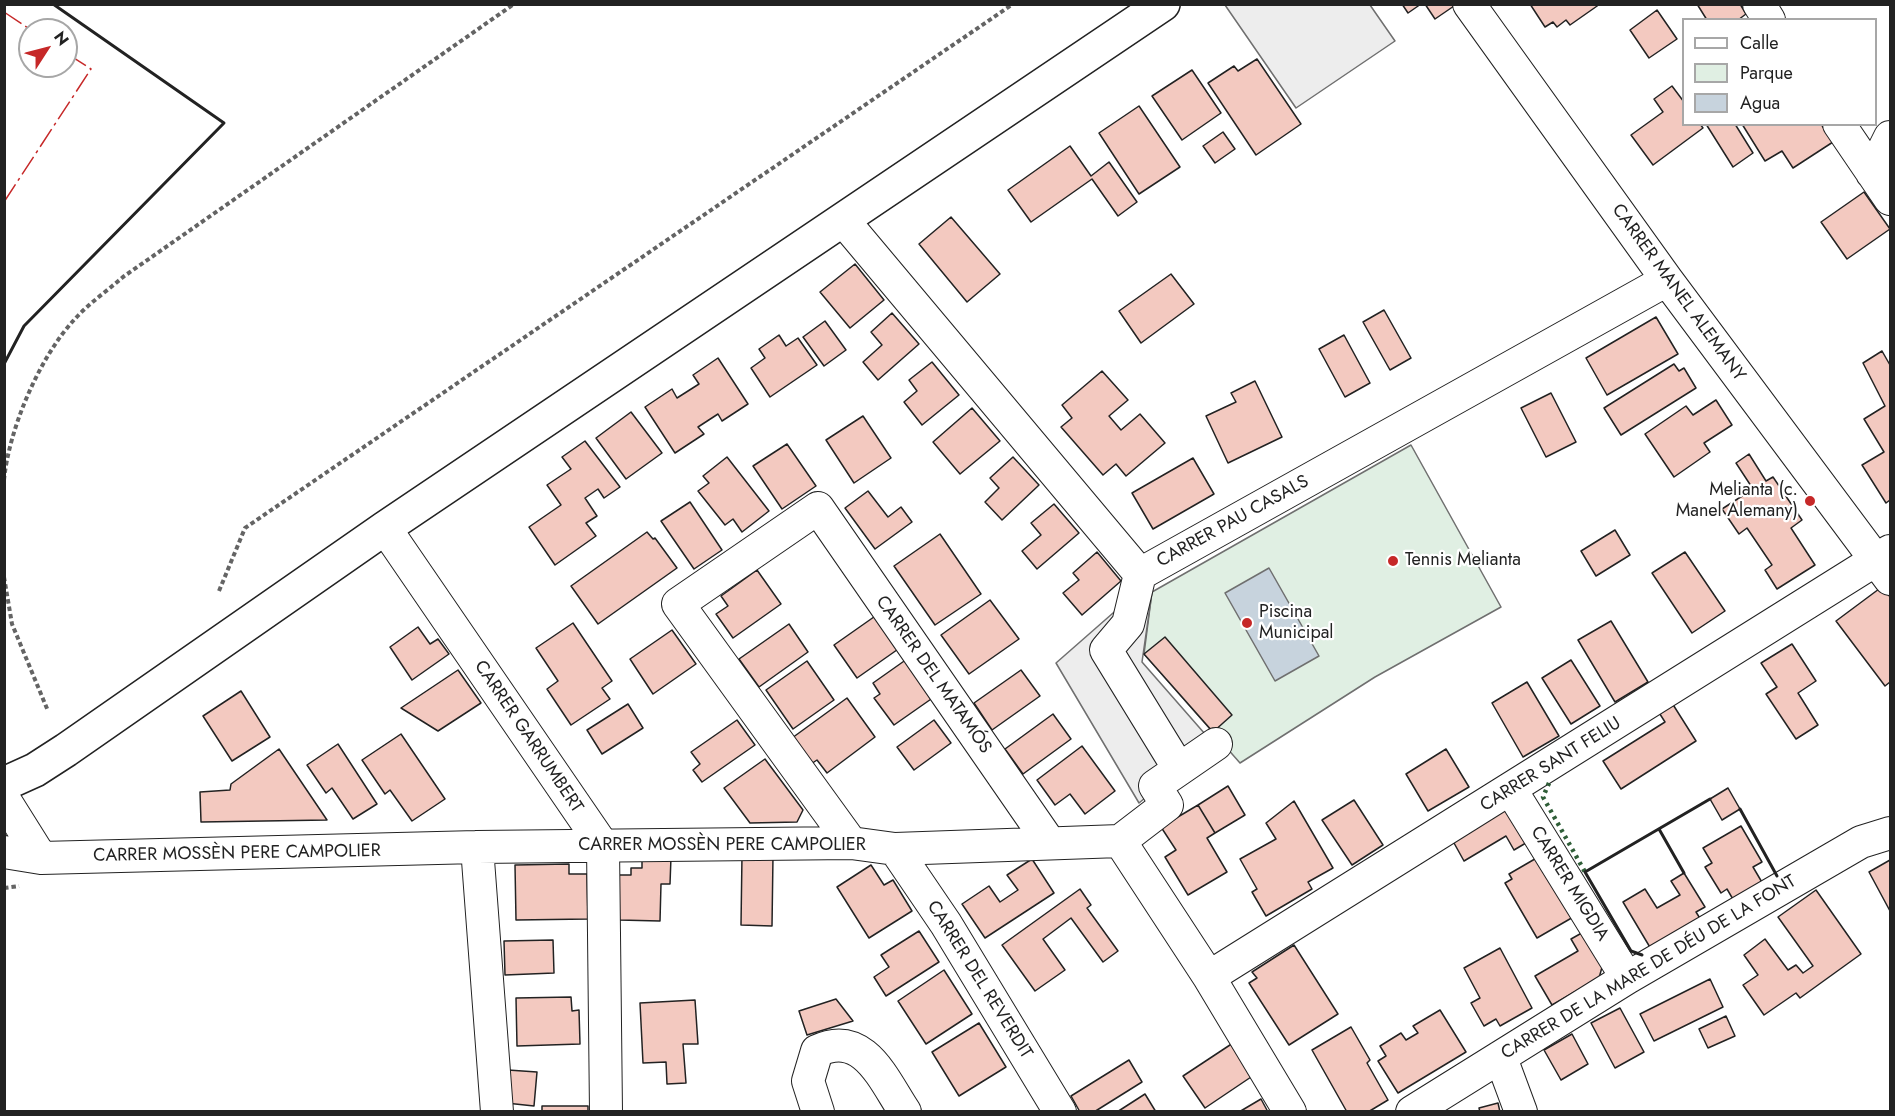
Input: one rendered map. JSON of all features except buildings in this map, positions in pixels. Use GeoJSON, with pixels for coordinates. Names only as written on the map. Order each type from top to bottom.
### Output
{"type":"FeatureCollection","features":[{"type":"Feature","properties":{"kind":"main road"},"geometry":{"type":"LineString","coordinates":[[4,783],[34,770],[66,750],[385,528],[1163,4]]}},
{"type":"Feature","properties":{"kind":"street","name":"CARRER MANEL ALEMANY"},"geometry":{"type":"LineString","coordinates":[[1468,4],[1667,280],[1886,563]]}},
{"type":"Feature","properties":{"kind":"street"},"geometry":{"type":"LineString","coordinates":[[1759,4],[1768,18]]}},
{"type":"Feature","properties":{"kind":"street"},"geometry":{"type":"LineString","coordinates":[[1840,126],[1890,199]]}},
{"type":"Feature","properties":{"kind":"street"},"geometry":{"type":"LineString","coordinates":[[1872,173],[1890,137]]}},
{"type":"Feature","properties":{"kind":"street","name":"CARRER PAU CASALS"},"geometry":{"type":"LineString","coordinates":[[843,220],[1140,574],[1667,280]]}},
{"type":"Feature","properties":{"kind":"street","name":"CARRER DEL MATAMÓS"},"geometry":{"type":"LineString","coordinates":[[850,843],[678,603],[818,508],[1049,842]]}},
{"type":"Feature","properties":{"kind":"street","name":"CARRER GARRUMBERT"},"geometry":{"type":"LineString","coordinates":[[385,528],[603,846]]}},
{"type":"Feature","properties":{"kind":"street","name":"CARRER SANT FELIU"},"geometry":{"type":"LineString","coordinates":[[1209,977],[1511,790],[1886,563]]}},
{"type":"Feature","properties":{"kind":"street"},"geometry":{"type":"LineString","coordinates":[[1140,574],[1128,624],[1106,650],[1179,769]]}},
{"type":"Feature","properties":{"kind":"street"},"geometry":{"type":"LineString","coordinates":[[1216,744],[1155,786],[1167,805],[1120,841],[1209,977],[1290,1112]]}},
{"type":"Feature","properties":{"kind":"street","name":"CARRER MIGDIA"},"geometry":{"type":"LineString","coordinates":[[1511,790],[1627,978]]}},
{"type":"Feature","properties":{"kind":"street"},"geometry":{"type":"LineString","coordinates":[[4,799],[41,858]]}},
{"type":"Feature","properties":{"kind":"street","name":"CARRER DE LA MARE DE DÉU DE LA FONT"},"geometry":{"type":"LineString","coordinates":[[1412,1112],[1627,978],[1861,842],[1890,833]]}},
{"type":"Feature","properties":{"kind":"street","name":"CARRER MOSSÈN PERE CAMPOLIER"},"geometry":{"type":"LineString","coordinates":[[4,852],[41,858],[477,847],[850,843],[895,849],[1120,841]]}},
{"type":"Feature","properties":{"kind":"street"},"geometry":{"type":"LineString","coordinates":[[603,846],[606,1112]]}},
{"type":"Feature","properties":{"kind":"street"},"geometry":{"type":"LineString","coordinates":[[477,847],[497,1112]]}},
{"type":"Feature","properties":{"kind":"street","name":"CARRER DEL REVERDIT"},"geometry":{"type":"LineString","coordinates":[[895,849],[946,924],[1060,1112]]}},
{"type":"Feature","properties":{"kind":"street"},"geometry":{"type":"LineString","coordinates":[[818,1112],[808,1081],[817,1051],[829,1046],[850,1046],[864,1052],[905,1112]]}},
{"type":"Feature","properties":{"kind":"street"},"geometry":{"type":"LineString","coordinates":[[1501,1058],[1521,1112]]}},
{"type":"Feature","properties":{"kind":"path"},"geometry":{"type":"LineString","coordinates":[[4,480],[7,453],[37,374],[73,320],[123,277],[514,4]]}},
{"type":"Feature","properties":{"kind":"path"},"geometry":{"type":"LineString","coordinates":[[219,591],[245,528],[1013,4]]}},
{"type":"Feature","properties":{"kind":"path"},"geometry":{"type":"LineString","coordinates":[[4,577],[12,624],[48,711]]}},
{"type":"Feature","properties":{"kind":"green space"},"geometry":{"type":"Polygon","coordinates":[[[1411,445],[1501,607],[1375,677],[1240,763],[1144,654],[1152,592],[1411,445]]]}},
{"type":"Feature","properties":{"kind":"shaded area"},"geometry":{"type":"Polygon","coordinates":[[[1225,5],[1370,5],[1395,41],[1296,108],[1225,5]]]}},
{"type":"Feature","properties":{"kind":"shaded area"},"geometry":{"type":"Polygon","coordinates":[[[1132,588],[1152,592],[1142,662],[1212,742],[1139,803],[1056,663],[1129,599],[1132,588]]]}},
{"type":"Feature","properties":{"kind":"water"},"geometry":{"type":"Polygon","coordinates":[[[1269,568],[1319,656],[1275,681],[1225,593],[1269,568]]]}},
{"type":"Feature","properties":{"kind":"hedge"},"geometry":{"type":"LineString","coordinates":[[1549,783],[1543,797],[1585,872]]}},
{"type":"Feature","properties":{"kind":"wall"},"geometry":{"type":"LineString","coordinates":[[4,364],[24,326],[224,123],[53,4]]}},
{"type":"Feature","properties":{"kind":"wall"},"geometry":{"type":"LineString","coordinates":[[1642,955],[1631,951],[1585,872],[1710,799]]}},
{"type":"Feature","properties":{"kind":"wall"},"geometry":{"type":"LineString","coordinates":[[1740,809],[1777,876]]}},
{"type":"Feature","properties":{"kind":"wall"},"geometry":{"type":"LineString","coordinates":[[1659,829],[1684,873]]}},
{"type":"Feature","properties":{"kind":"power"},"geometry":{"type":"LineString","coordinates":[[4,12],[18,21]]}},
{"type":"Feature","properties":{"kind":"power"},"geometry":{"type":"LineString","coordinates":[[4,202],[91,69],[78,61]]}},
{"type":"Feature","properties":{"kind":"place","name":"Melianta (c. Manel Alemany)"},"geometry":{"type":"Point","coordinates":[1810,501]}},
{"type":"Feature","properties":{"kind":"place","name":"Tennis Melianta"},"geometry":{"type":"Point","coordinates":[1393,561]}},
{"type":"Feature","properties":{"kind":"place","name":"Piscina Municipal"},"geometry":{"type":"Point","coordinates":[1247,623]}}]}
